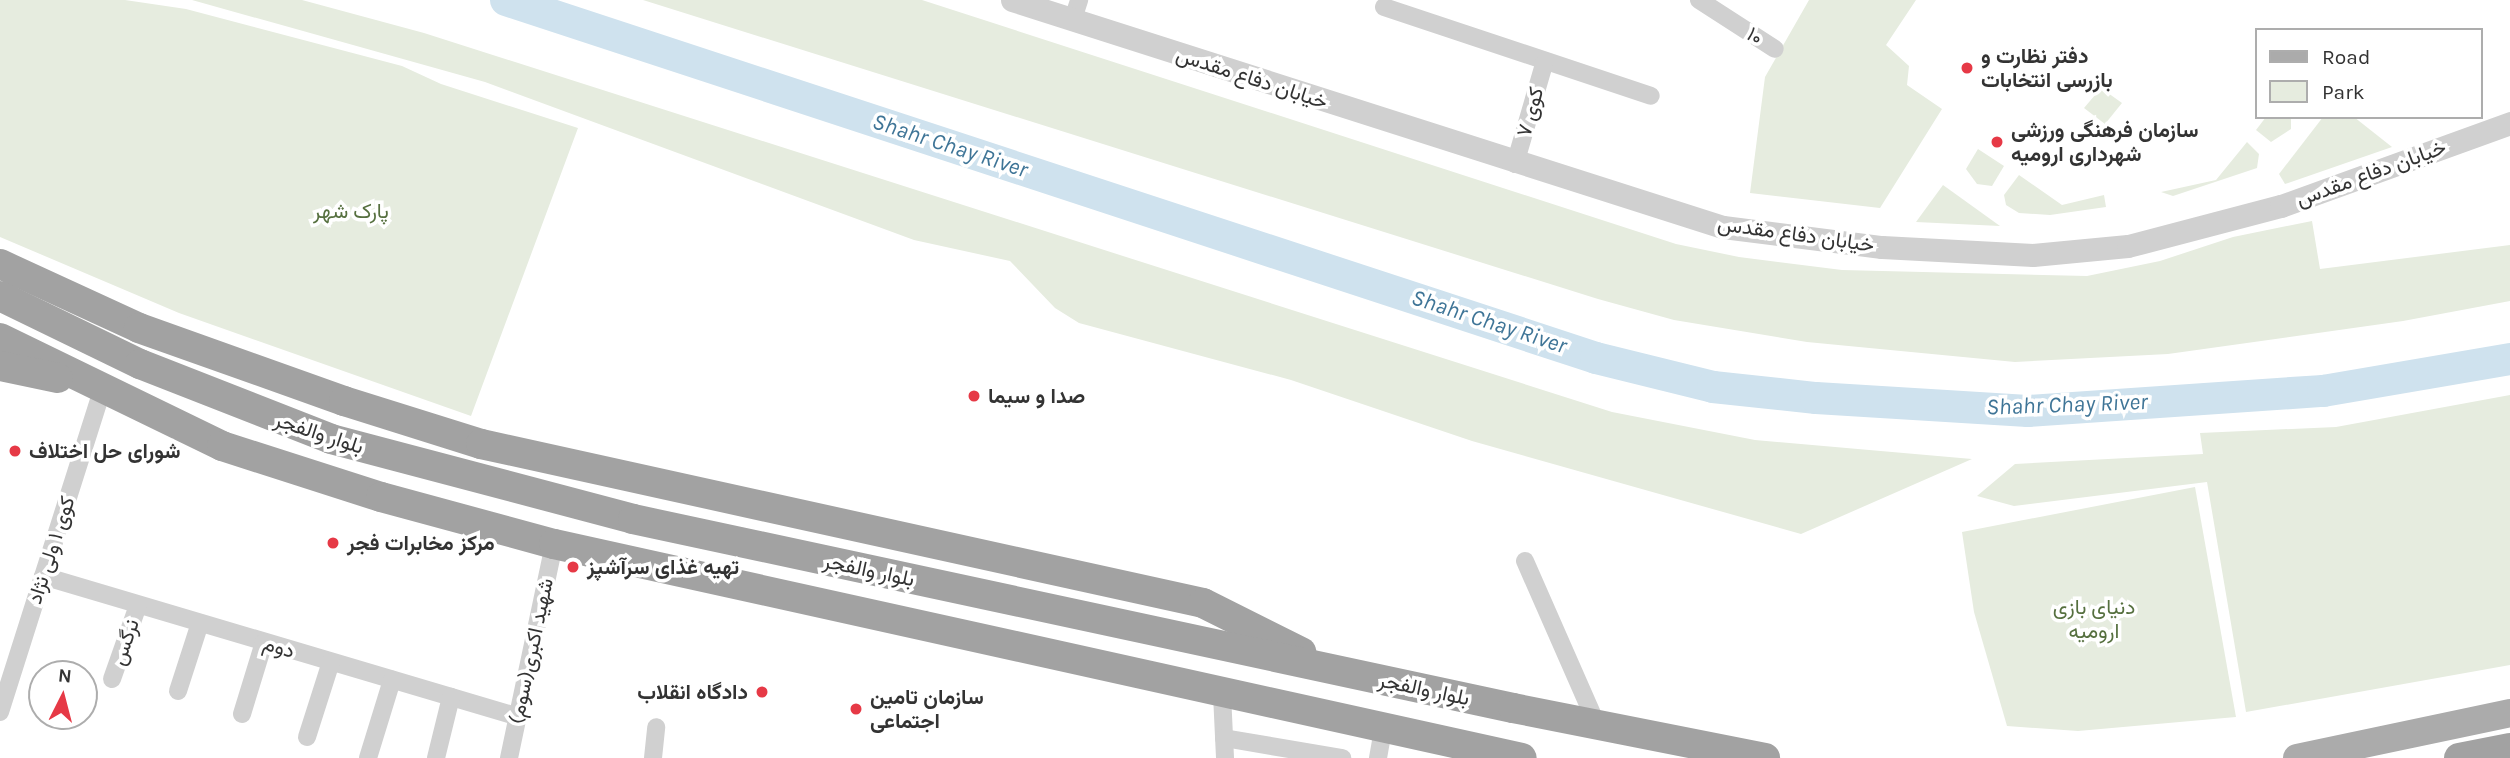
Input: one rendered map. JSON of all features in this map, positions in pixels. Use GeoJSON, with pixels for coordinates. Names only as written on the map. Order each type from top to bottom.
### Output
{"type":"FeatureCollection","features":[{"type":"Feature","properties":{"kind":"highway"},"geometry":{"type":"LineString","coordinates":[[0,264],[139,328],[481,444],[1203,603],[1338,671]]}},
{"type":"Feature","properties":{"kind":"highway","name":"بلوار والفجر"},"geometry":{"type":"LineString","coordinates":[[0,296],[141,364],[331,439],[633,519],[1338,671],[1765,758]]}},
{"type":"Feature","properties":{"kind":"highway","name":"بلوار والفجر"},"geometry":{"type":"LineString","coordinates":[[0,338],[222,446],[380,497],[554,544],[1222,694],[1518,757]]}},
{"type":"Feature","properties":{"kind":"highway"},"geometry":{"type":"LineString","coordinates":[[0,366],[103,388]]}},
{"type":"Feature","properties":{"kind":"highway"},"geometry":{"type":"LineString","coordinates":[[2459,758],[2510,748]]}},
{"type":"Feature","properties":{"kind":"main road"},"geometry":{"type":"LineString","coordinates":[[2297,758],[2510,713]]}},
{"type":"Feature","properties":{"kind":"street","name":"خیابان دفاع مقدس"},"geometry":{"type":"LineString","coordinates":[[1012,0],[1076,10],[1515,164],[1723,227],[1882,247],[2033,255],[2128,246],[2281,206],[2510,124]]}},
{"type":"Feature","properties":{"kind":"street","name":"۱۰"},"geometry":{"type":"LineString","coordinates":[[1699,0],[1775,49]]}},
{"type":"Feature","properties":{"kind":"street"},"geometry":{"type":"LineString","coordinates":[[1384,7],[1651,96]]}},
{"type":"Feature","properties":{"kind":"street","name":"کوی ۷"},"geometry":{"type":"LineString","coordinates":[[1515,164],[1545,61]]}},
{"type":"Feature","properties":{"kind":"street","name":"کوی ۱ ولی نژاد"},"geometry":{"type":"LineString","coordinates":[[0,712],[4,683],[43,576],[103,388]]}},
{"type":"Feature","properties":{"kind":"street","name":"شهید اکبری(سوم)"},"geometry":{"type":"LineString","coordinates":[[509,758],[554,544]]}},
{"type":"Feature","properties":{"kind":"street"},"geometry":{"type":"LineString","coordinates":[[1525,561],[1597,725]]}},
{"type":"Feature","properties":{"kind":"street","name":"دوم"},"geometry":{"type":"LineString","coordinates":[[43,576],[516,716]]}},
{"type":"Feature","properties":{"kind":"street","name":"نرگس"},"geometry":{"type":"LineString","coordinates":[[112,679],[138,605]]}},
{"type":"Feature","properties":{"kind":"street"},"geometry":{"type":"LineString","coordinates":[[178,691],[200,623]]}},
{"type":"Feature","properties":{"kind":"street"},"geometry":{"type":"LineString","coordinates":[[242,715],[264,642]]}},
{"type":"Feature","properties":{"kind":"street"},"geometry":{"type":"LineString","coordinates":[[307,737],[331,662]]}},
{"type":"Feature","properties":{"kind":"street"},"geometry":{"type":"LineString","coordinates":[[368,758],[392,680]]}},
{"type":"Feature","properties":{"kind":"street"},"geometry":{"type":"LineString","coordinates":[[1222,694],[1225,758]]}},
{"type":"Feature","properties":{"kind":"street"},"geometry":{"type":"LineString","coordinates":[[436,758],[451,697]]}},
{"type":"Feature","properties":{"kind":"street"},"geometry":{"type":"LineString","coordinates":[[656,727],[659,757]]}},
{"type":"Feature","properties":{"kind":"street"},"geometry":{"type":"LineString","coordinates":[[1377,758],[1383,729]]}},
{"type":"Feature","properties":{"kind":"street"},"geometry":{"type":"LineString","coordinates":[[1224,738],[1342,758]]}},
{"type":"Feature","properties":{"kind":"green space","name":"پارک شهر"},"geometry":{"type":"Polygon","coordinates":[[[0,0],[125,0],[186,9],[402,66],[441,84],[578,128],[471,416],[179,313],[0,237],[0,0]]]}},
{"type":"Feature","properties":{"kind":"green space"},"geometry":{"type":"Polygon","coordinates":[[[192,0],[302,0],[424,33],[1612,412],[1755,440],[1972,459],[1801,534],[1472,441],[1291,380],[1079,323],[1055,308],[1010,261],[914,240],[485,82],[192,0]]]}},
{"type":"Feature","properties":{"kind":"green space"},"geometry":{"type":"Polygon","coordinates":[[[643,0],[922,0],[1676,244],[1739,257],[1842,270],[2087,276],[2160,261],[2233,237],[2312,221],[2320,269],[2510,245],[2510,301],[2403,321],[2168,354],[2015,362],[1807,342],[1674,320],[1598,299],[643,0]]]}},
{"type":"Feature","properties":{"kind":"green space"},"geometry":{"type":"Polygon","coordinates":[[[1809,0],[1916,0],[1886,45],[1909,66],[1907,85],[1942,109],[1880,208],[1750,193],[1765,77],[1809,0]]]}},
{"type":"Feature","properties":{"kind":"green space"},"geometry":{"type":"Polygon","coordinates":[[[2101,88],[2122,103],[2105,124],[2084,108],[2101,88]]]}},
{"type":"Feature","properties":{"kind":"green space"},"geometry":{"type":"Polygon","coordinates":[[[2264,119],[2291,119],[2291,129],[2271,142],[2256,130],[2264,119]]]}},
{"type":"Feature","properties":{"kind":"green space"},"geometry":{"type":"Polygon","coordinates":[[[2321,119],[2357,119],[2392,147],[2285,184],[2279,174],[2321,119]]]}},
{"type":"Feature","properties":{"kind":"green space"},"geometry":{"type":"Polygon","coordinates":[[[2247,142],[2259,154],[2257,168],[2173,196],[2161,192],[2216,180],[2247,142]]]}},
{"type":"Feature","properties":{"kind":"green space"},"geometry":{"type":"Polygon","coordinates":[[[1978,149],[2004,166],[1992,186],[1977,184],[1966,169],[1978,149]]]}},
{"type":"Feature","properties":{"kind":"green space"},"geometry":{"type":"Polygon","coordinates":[[[2019,175],[2062,205],[2104,195],[2106,207],[2050,215],[2019,213],[2006,205],[2004,195],[2019,175]]]}},
{"type":"Feature","properties":{"kind":"green space"},"geometry":{"type":"Polygon","coordinates":[[[1943,185],[2000,226],[1916,222],[1943,185]]]}},
{"type":"Feature","properties":{"kind":"green space"},"geometry":{"type":"Polygon","coordinates":[[[2510,395],[2510,665],[2246,712],[2207,482],[2014,506],[1977,496],[2015,464],[2203,454],[2200,433],[2336,427],[2510,395]]]}},
{"type":"Feature","properties":{"kind":"green space","name":"دنیای بازی ارومیه"},"geometry":{"type":"Polygon","coordinates":[[[2195,487],[2236,717],[2078,731],[2007,726],[1974,612],[1962,532],[2195,487]]]}},
{"type":"Feature","properties":{"kind":"waterway","name":"Shahr Chay River"},"geometry":{"type":"LineString","coordinates":[[506,0],[1596,358],[1713,387],[1816,398],[2028,411],[2323,391],[2510,359]]}},
{"type":"Feature","properties":{"kind":"place","name":"دفتر نظارت و بازرسی انتخابات"},"geometry":{"type":"Point","coordinates":[1967,68]}},
{"type":"Feature","properties":{"kind":"place","name":"سازمان فرهنگی ورزشی شهرداری ارومیه"},"geometry":{"type":"Point","coordinates":[1997,142]}},
{"type":"Feature","properties":{"kind":"place","name":"صدا و سیما"},"geometry":{"type":"Point","coordinates":[974,396]}},
{"type":"Feature","properties":{"kind":"place","name":"شورای حل اختلاف"},"geometry":{"type":"Point","coordinates":[15,451]}},
{"type":"Feature","properties":{"kind":"place","name":"مرکز مخابرات فجر"},"geometry":{"type":"Point","coordinates":[333,543]}},
{"type":"Feature","properties":{"kind":"place","name":"تهیه غذای سرآشپز"},"geometry":{"type":"Point","coordinates":[573,567]}},
{"type":"Feature","properties":{"kind":"place","name":"دادگاه انقلاب"},"geometry":{"type":"Point","coordinates":[762,692]}},
{"type":"Feature","properties":{"kind":"place","name":"سازمان تامین اجتماعی"},"geometry":{"type":"Point","coordinates":[856,709]}}]}
